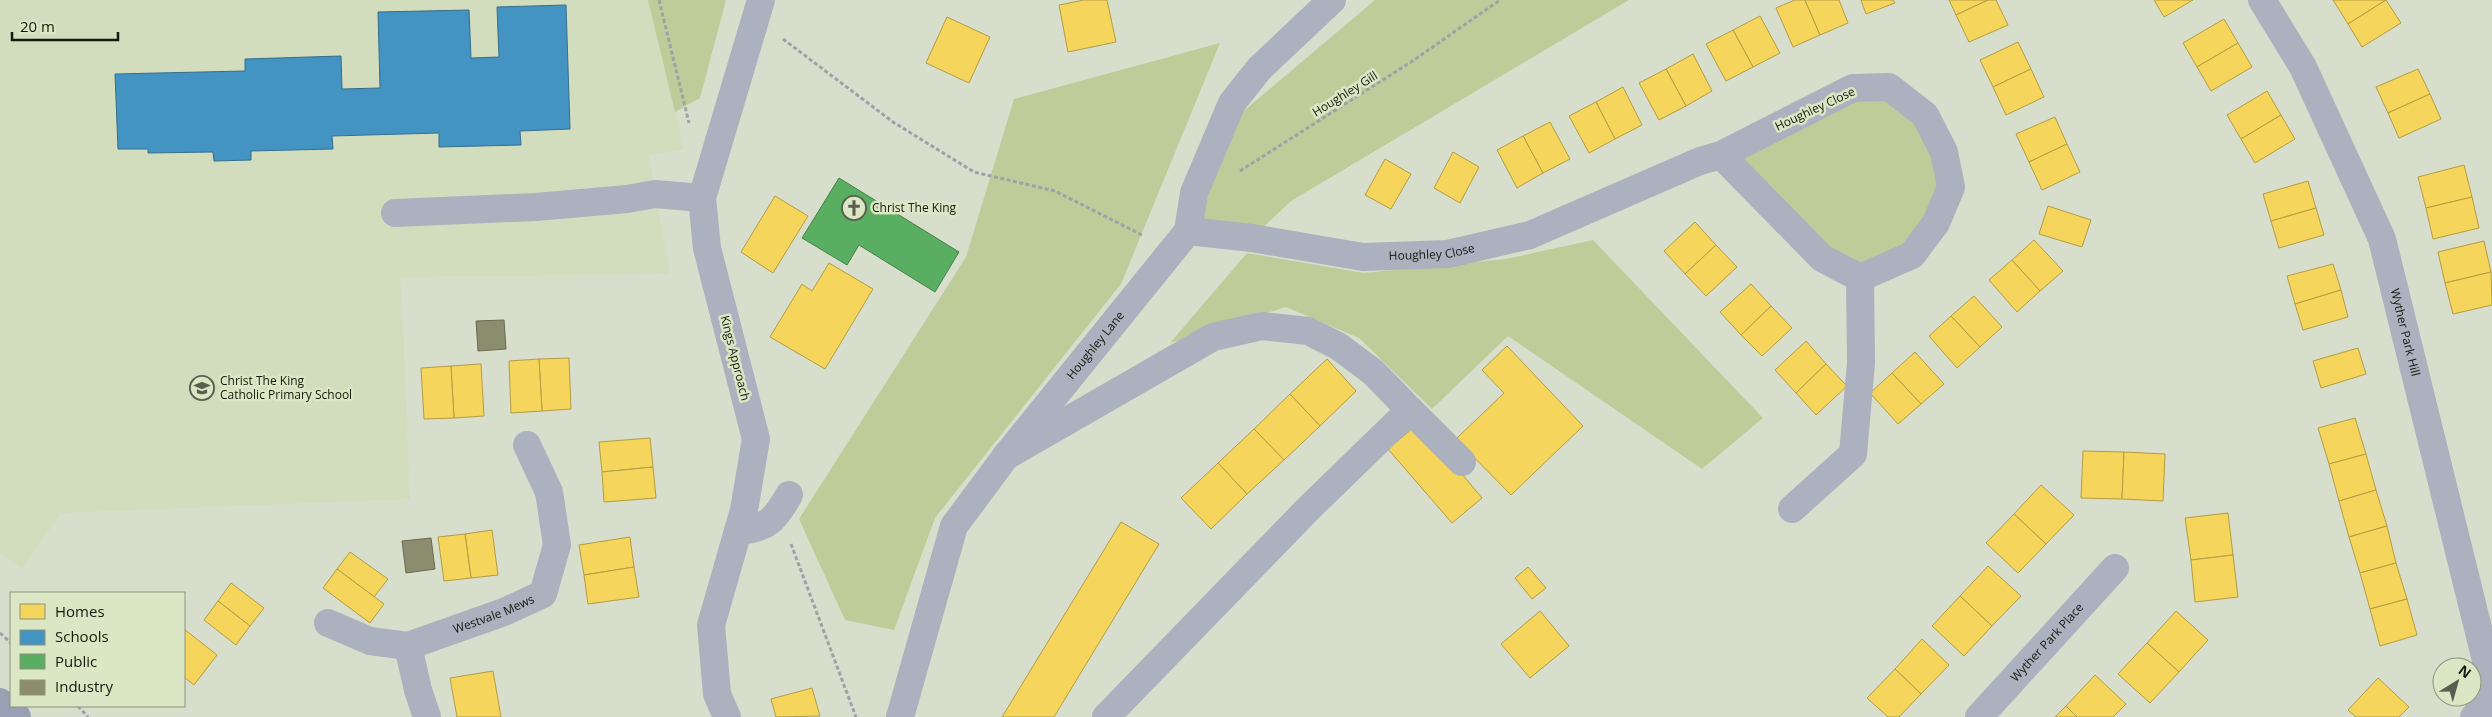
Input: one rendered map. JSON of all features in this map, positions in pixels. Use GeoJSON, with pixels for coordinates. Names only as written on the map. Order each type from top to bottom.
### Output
{"type":"FeatureCollection","features":[{"type":"Feature","properties":{"kind":"main road"},"geometry":{"type":"LineString","coordinates":[[0,702],[17,717]]}},
{"type":"Feature","properties":{"kind":"street","name":"Houghley Lane"},"geometry":{"type":"LineString","coordinates":[[900,717],[954,526],[1006,456],[1180,240],[1194,193],[1232,103],[1259,69],[1332,0]]}},
{"type":"Feature","properties":{"kind":"street","name":"Wyther Park Hill"},"geometry":{"type":"LineString","coordinates":[[2262,0],[2304,67],[2382,239],[2492,685]]}},
{"type":"Feature","properties":{"kind":"street","name":"Kings Approach"},"geometry":{"type":"LineString","coordinates":[[727,717],[717,694],[711,625],[744,510],[756,439],[707,248],[702,198],[758,9]]}},
{"type":"Feature","properties":{"kind":"street","name":"Houghley Close"},"geometry":{"type":"LineString","coordinates":[[1180,240],[1252,238],[1363,258],[1448,254],[1530,235],[1700,161],[1722,155],[1853,88],[1889,87],[1924,115],[1944,152],[1950,188],[1936,224],[1912,254],[1860,278]]}},
{"type":"Feature","properties":{"kind":"street"},"geometry":{"type":"LineString","coordinates":[[1722,155],[1822,258],[1860,278],[1862,363],[1853,454],[1792,509]]}},
{"type":"Feature","properties":{"kind":"street"},"geometry":{"type":"LineString","coordinates":[[395,213],[536,207],[627,199],[655,194],[702,198]]}},
{"type":"Feature","properties":{"kind":"street"},"geometry":{"type":"LineString","coordinates":[[1006,456],[1213,337],[1262,326],[1308,331],[1338,346],[1373,372],[1462,462]]}},
{"type":"Feature","properties":{"kind":"street"},"geometry":{"type":"LineString","coordinates":[[1106,717],[1309,508],[1410,410]]}},
{"type":"Feature","properties":{"kind":"street","name":"Westvale Mews"},"geometry":{"type":"LineString","coordinates":[[328,624],[370,641],[408,646],[504,612],[543,594],[557,545],[549,492],[527,445]]}},
{"type":"Feature","properties":{"kind":"street"},"geometry":{"type":"LineString","coordinates":[[738,531],[755,530],[768,524],[784,504]]}},
{"type":"Feature","properties":{"kind":"street","name":"Wyther Park Place"},"geometry":{"type":"LineString","coordinates":[[1979,717],[2115,568]]}},
{"type":"Feature","properties":{"kind":"street"},"geometry":{"type":"LineString","coordinates":[[408,646],[418,690],[428,717]]}},
{"type":"Feature","properties":{"kind":"street"},"geometry":{"type":"LineString","coordinates":[[2474,717],[2492,697]]}},
{"type":"Feature","properties":{"kind":"path"},"geometry":{"type":"LineString","coordinates":[[659,0],[694,144],[717,149]]}},
{"type":"Feature","properties":{"kind":"path","name":"Houghley Gill"},"geometry":{"type":"LineString","coordinates":[[1239,172],[1414,60],[1500,0]]}},
{"type":"Feature","properties":{"kind":"path"},"geometry":{"type":"LineString","coordinates":[[758,9],[893,122],[974,172],[1055,191],[1180,240]]}},
{"type":"Feature","properties":{"kind":"path"},"geometry":{"type":"LineString","coordinates":[[784,504],[856,717]]}},
{"type":"Feature","properties":{"kind":"path"},"geometry":{"type":"LineString","coordinates":[[0,633],[10,642]]}},
{"type":"Feature","properties":{"kind":"path"},"geometry":{"type":"LineString","coordinates":[[79,707],[88,717]]}},
{"type":"Feature","properties":{"kind":"shaded area","name":"Christ The King Catholic Primary School"},"geometry":{"type":"Polygon","coordinates":[[[0,0],[648,0],[684,149],[649,155],[670,274],[401,277],[410,499],[61,513],[22,569],[0,552],[0,0]]]}},
{"type":"Feature","properties":{"kind":"shaded area"},"geometry":{"type":"Polygon","coordinates":[[[648,0],[726,0],[700,98],[675,112],[648,0]]]}},
{"type":"Feature","properties":{"kind":"shaded area"},"geometry":{"type":"Polygon","coordinates":[[[1375,0],[1629,0],[1291,201],[1252,238],[1188,231],[1221,130],[1375,0]]]}},
{"type":"Feature","properties":{"kind":"shaded area"},"geometry":{"type":"Polygon","coordinates":[[[1220,43],[1121,284],[935,518],[894,630],[845,620],[799,519],[966,257],[1014,99],[1220,43]]]}},
{"type":"Feature","properties":{"kind":"shaded area"},"geometry":{"type":"Polygon","coordinates":[[[1889,87],[1944,152],[1936,223],[1860,278],[1721,155],[1889,87]]]}},
{"type":"Feature","properties":{"kind":"shaded area"},"geometry":{"type":"Polygon","coordinates":[[[1593,240],[1763,418],[1702,469],[1508,336],[1432,409],[1359,338],[1286,307],[1170,343],[1247,253],[1364,273],[1506,259],[1593,240]]]}},
{"type":"Feature","properties":{"kind":"building: Homes"},"geometry":{"type":"Polygon","coordinates":[[[1084,0],[1107,0],[1116,42],[1068,52],[1059,5],[1084,0]]]}},
{"type":"Feature","properties":{"kind":"building: Homes"},"geometry":{"type":"Polygon","coordinates":[[[1795,0],[1805,0],[1820,35],[1793,47],[1776,8],[1795,0]]]}},
{"type":"Feature","properties":{"kind":"building: Homes"},"geometry":{"type":"Polygon","coordinates":[[[1805,0],[1839,0],[1848,23],[1820,35],[1805,0]]]}},
{"type":"Feature","properties":{"kind":"building: Homes"},"geometry":{"type":"Polygon","coordinates":[[[1861,0],[1893,0],[1895,3],[1866,14],[1861,0]]]}},
{"type":"Feature","properties":{"kind":"building: Homes"},"geometry":{"type":"Polygon","coordinates":[[[1949,0],[1988,0],[1956,15],[1949,0]]]}},
{"type":"Feature","properties":{"kind":"building: Homes"},"geometry":{"type":"Polygon","coordinates":[[[1988,0],[1996,0],[2008,25],[1969,42],[1956,15],[1988,0]]]}},
{"type":"Feature","properties":{"kind":"building: Homes"},"geometry":{"type":"Polygon","coordinates":[[[2154,0],[2193,0],[2164,17],[2154,0]]]}},
{"type":"Feature","properties":{"kind":"building: Homes"},"geometry":{"type":"Polygon","coordinates":[[[2333,0],[2386,0],[2348,24],[2333,0]]]}},
{"type":"Feature","properties":{"kind":"building: Homes"},"geometry":{"type":"Polygon","coordinates":[[[2386,0],[2401,23],[2362,47],[2348,24],[2386,0]]]}},
{"type":"Feature","properties":{"kind":"building: Homes"},"geometry":{"type":"Polygon","coordinates":[[[1760,16],[1780,53],[1753,67],[1733,30],[1760,16]]]}},
{"type":"Feature","properties":{"kind":"building: Homes"},"geometry":{"type":"Polygon","coordinates":[[[947,17],[990,37],[969,83],[926,63],[947,17]]]}},
{"type":"Feature","properties":{"kind":"building: Homes"},"geometry":{"type":"Polygon","coordinates":[[[2224,19],[2238,43],[2197,67],[2183,43],[2224,19]]]}},
{"type":"Feature","properties":{"kind":"building: Homes"},"geometry":{"type":"Polygon","coordinates":[[[1733,30],[1753,67],[1726,81],[1706,44],[1733,30]]]}},
{"type":"Feature","properties":{"kind":"building: Homes"},"geometry":{"type":"Polygon","coordinates":[[[2018,42],[2031,69],[1993,87],[1980,60],[2018,42]]]}},
{"type":"Feature","properties":{"kind":"building: Homes"},"geometry":{"type":"Polygon","coordinates":[[[2238,43],[2252,67],[2211,91],[2197,67],[2238,43]]]}},
{"type":"Feature","properties":{"kind":"building: Homes"},"geometry":{"type":"Polygon","coordinates":[[[1693,54],[1712,91],[1686,106],[1666,69],[1693,54]]]}},
{"type":"Feature","properties":{"kind":"building: Homes"},"geometry":{"type":"Polygon","coordinates":[[[1666,69],[1686,106],[1659,120],[1639,83],[1666,69]]]}},
{"type":"Feature","properties":{"kind":"building: Homes"},"geometry":{"type":"Polygon","coordinates":[[[2031,69],[2044,97],[2006,115],[1993,87],[2031,69]]]}},
{"type":"Feature","properties":{"kind":"building: Homes"},"geometry":{"type":"Polygon","coordinates":[[[2418,69],[2430,94],[2388,113],[2376,87],[2418,69]]]}},
{"type":"Feature","properties":{"kind":"building: Homes"},"geometry":{"type":"Polygon","coordinates":[[[1623,87],[1642,125],[1615,139],[1596,102],[1623,87]]]}},
{"type":"Feature","properties":{"kind":"building: Homes"},"geometry":{"type":"Polygon","coordinates":[[[2267,91],[2281,115],[2241,139],[2227,115],[2267,91]]]}},
{"type":"Feature","properties":{"kind":"building: Homes"},"geometry":{"type":"Polygon","coordinates":[[[2430,94],[2441,119],[2399,138],[2388,113],[2430,94]]]}},
{"type":"Feature","properties":{"kind":"building: Homes"},"geometry":{"type":"Polygon","coordinates":[[[1596,102],[1615,139],[1589,153],[1569,116],[1596,102]]]}},
{"type":"Feature","properties":{"kind":"building: Homes"},"geometry":{"type":"Polygon","coordinates":[[[2281,115],[2295,139],[2255,163],[2241,139],[2281,115]]]}},
{"type":"Feature","properties":{"kind":"building: Homes"},"geometry":{"type":"Polygon","coordinates":[[[2055,117],[2067,144],[2029,162],[2016,134],[2055,117]]]}},
{"type":"Feature","properties":{"kind":"building: Homes"},"geometry":{"type":"Polygon","coordinates":[[[1550,122],[1570,159],[1543,173],[1523,136],[1550,122]]]}},
{"type":"Feature","properties":{"kind":"building: Homes"},"geometry":{"type":"Polygon","coordinates":[[[1523,136],[1543,173],[1517,188],[1497,150],[1523,136]]]}},
{"type":"Feature","properties":{"kind":"building: Homes"},"geometry":{"type":"Polygon","coordinates":[[[2067,144],[2080,172],[2042,190],[2029,162],[2067,144]]]}},
{"type":"Feature","properties":{"kind":"building: Homes"},"geometry":{"type":"Polygon","coordinates":[[[1453,152],[1479,167],[1460,203],[1434,188],[1453,152]]]}},
{"type":"Feature","properties":{"kind":"building: Homes"},"geometry":{"type":"Polygon","coordinates":[[[1385,159],[1411,174],[1391,209],[1365,195],[1385,159]]]}},
{"type":"Feature","properties":{"kind":"building: Homes"},"geometry":{"type":"Polygon","coordinates":[[[2464,165],[2472,197],[2426,208],[2418,177],[2464,165]]]}},
{"type":"Feature","properties":{"kind":"building: Homes"},"geometry":{"type":"Polygon","coordinates":[[[2308,181],[2316,208],[2271,221],[2263,194],[2308,181]]]}},
{"type":"Feature","properties":{"kind":"building: Homes"},"geometry":{"type":"Polygon","coordinates":[[[775,196],[808,216],[773,273],[741,252],[775,196]]]}},
{"type":"Feature","properties":{"kind":"building: Homes"},"geometry":{"type":"Polygon","coordinates":[[[2472,197],[2479,228],[2433,239],[2426,208],[2472,197]]]}},
{"type":"Feature","properties":{"kind":"building: Homes"},"geometry":{"type":"Polygon","coordinates":[[[2048,206],[2091,220],[2082,247],[2039,234],[2048,206]]]}},
{"type":"Feature","properties":{"kind":"building: Homes"},"geometry":{"type":"Polygon","coordinates":[[[2316,208],[2324,235],[2279,248],[2271,221],[2316,208]]]}},
{"type":"Feature","properties":{"kind":"building: Homes"},"geometry":{"type":"Polygon","coordinates":[[[1695,222],[1716,245],[1685,274],[1664,251],[1695,222]]]}},
{"type":"Feature","properties":{"kind":"building: Homes"},"geometry":{"type":"Polygon","coordinates":[[[2034,240],[2063,271],[2040,291],[2012,260],[2034,240]]]}},
{"type":"Feature","properties":{"kind":"building: Homes"},"geometry":{"type":"Polygon","coordinates":[[[2484,241],[2491,272],[2445,283],[2438,252],[2484,241]]]}},
{"type":"Feature","properties":{"kind":"building: Homes"},"geometry":{"type":"Polygon","coordinates":[[[1716,245],[1737,267],[1706,296],[1685,274],[1716,245]]]}},
{"type":"Feature","properties":{"kind":"building: Homes"},"geometry":{"type":"Polygon","coordinates":[[[2012,260],[2040,291],[2017,312],[1989,280],[2012,260]]]}},
{"type":"Feature","properties":{"kind":"building: Homes"},"geometry":{"type":"Polygon","coordinates":[[[829,263],[873,289],[825,369],[770,337],[802,284],[812,291],[829,263]]]}},
{"type":"Feature","properties":{"kind":"building: Homes"},"geometry":{"type":"Polygon","coordinates":[[[2333,264],[2341,290],[2295,304],[2287,276],[2333,264]]]}},
{"type":"Feature","properties":{"kind":"building: Homes"},"geometry":{"type":"Polygon","coordinates":[[[2491,272],[2492,305],[2453,314],[2445,283],[2491,272]]]}},
{"type":"Feature","properties":{"kind":"building: Homes"},"geometry":{"type":"Polygon","coordinates":[[[1751,284],[1771,306],[1741,335],[1720,312],[1751,284]]]}},
{"type":"Feature","properties":{"kind":"building: Homes"},"geometry":{"type":"Polygon","coordinates":[[[2341,290],[2348,317],[2303,330],[2295,304],[2341,290]]]}},
{"type":"Feature","properties":{"kind":"building: Homes"},"geometry":{"type":"Polygon","coordinates":[[[1974,296],[2002,327],[1980,347],[1951,316],[1974,296]]]}},
{"type":"Feature","properties":{"kind":"building: Homes"},"geometry":{"type":"Polygon","coordinates":[[[1771,306],[1792,328],[1762,356],[1741,335],[1771,306]]]}},
{"type":"Feature","properties":{"kind":"building: Homes"},"geometry":{"type":"Polygon","coordinates":[[[1951,316],[1980,347],[1957,368],[1929,336],[1951,316]]]}},
{"type":"Feature","properties":{"kind":"building: Homes"},"geometry":{"type":"Polygon","coordinates":[[[1806,341],[1826,364],[1796,393],[1775,370],[1806,341]]]}},
{"type":"Feature","properties":{"kind":"building: Homes"},"geometry":{"type":"Polygon","coordinates":[[[1507,346],[1583,426],[1511,495],[1456,439],[1504,393],[1482,370],[1507,346]]]}},
{"type":"Feature","properties":{"kind":"building: Homes"},"geometry":{"type":"Polygon","coordinates":[[[2358,348],[2366,374],[2321,388],[2313,361],[2358,348]]]}},
{"type":"Feature","properties":{"kind":"building: Homes"},"geometry":{"type":"Polygon","coordinates":[[[1915,352],[1944,384],[1921,404],[1892,373],[1915,352]]]}},
{"type":"Feature","properties":{"kind":"building: Homes"},"geometry":{"type":"Polygon","coordinates":[[[569,358],[571,409],[542,411],[539,359],[569,358]]]}},
{"type":"Feature","properties":{"kind":"building: Homes"},"geometry":{"type":"Polygon","coordinates":[[[539,359],[542,411],[511,413],[509,361],[539,359]]]}},
{"type":"Feature","properties":{"kind":"building: Homes"},"geometry":{"type":"Polygon","coordinates":[[[1327,359],[1356,391],[1320,426],[1290,394],[1327,359]]]}},
{"type":"Feature","properties":{"kind":"building: Homes"},"geometry":{"type":"Polygon","coordinates":[[[481,364],[484,416],[454,418],[451,366],[481,364]]]}},
{"type":"Feature","properties":{"kind":"building: Homes"},"geometry":{"type":"Polygon","coordinates":[[[1826,364],[1847,386],[1816,415],[1796,393],[1826,364]]]}},
{"type":"Feature","properties":{"kind":"building: Homes"},"geometry":{"type":"Polygon","coordinates":[[[451,366],[454,418],[424,419],[421,368],[451,366]]]}},
{"type":"Feature","properties":{"kind":"building: Homes"},"geometry":{"type":"Polygon","coordinates":[[[1892,373],[1921,404],[1898,424],[1870,393],[1892,373]]]}},
{"type":"Feature","properties":{"kind":"building: Homes"},"geometry":{"type":"Polygon","coordinates":[[[1290,394],[1320,426],[1284,460],[1254,429],[1290,394]]]}},
{"type":"Feature","properties":{"kind":"building: Homes"},"geometry":{"type":"Polygon","coordinates":[[[2355,418],[2366,454],[2329,464],[2318,428],[2355,418]]]}},
{"type":"Feature","properties":{"kind":"building: Homes"},"geometry":{"type":"Polygon","coordinates":[[[1419,423],[1482,498],[1452,523],[1388,449],[1419,423]]]}},
{"type":"Feature","properties":{"kind":"building: Homes"},"geometry":{"type":"Polygon","coordinates":[[[1254,429],[1284,460],[1247,494],[1218,463],[1254,429]]]}},
{"type":"Feature","properties":{"kind":"building: Homes"},"geometry":{"type":"Polygon","coordinates":[[[650,438],[653,467],[602,472],[599,442],[650,438]]]}},
{"type":"Feature","properties":{"kind":"building: Homes"},"geometry":{"type":"Polygon","coordinates":[[[2083,451],[2124,452],[2122,499],[2081,498],[2083,451]]]}},
{"type":"Feature","properties":{"kind":"building: Homes"},"geometry":{"type":"Polygon","coordinates":[[[2124,452],[2165,454],[2163,501],[2122,499],[2124,452]]]}},
{"type":"Feature","properties":{"kind":"building: Homes"},"geometry":{"type":"Polygon","coordinates":[[[2366,454],[2376,490],[2339,501],[2329,464],[2366,454]]]}},
{"type":"Feature","properties":{"kind":"building: Homes"},"geometry":{"type":"Polygon","coordinates":[[[1218,463],[1247,494],[1211,529],[1181,498],[1218,463]]]}},
{"type":"Feature","properties":{"kind":"building: Homes"},"geometry":{"type":"Polygon","coordinates":[[[653,467],[656,498],[604,502],[602,472],[653,467]]]}},
{"type":"Feature","properties":{"kind":"building: Homes"},"geometry":{"type":"Polygon","coordinates":[[[2041,485],[2074,515],[2046,544],[2014,514],[2041,485]]]}},
{"type":"Feature","properties":{"kind":"building: Homes"},"geometry":{"type":"Polygon","coordinates":[[[2376,490],[2387,526],[2349,537],[2339,501],[2376,490]]]}},
{"type":"Feature","properties":{"kind":"building: Homes"},"geometry":{"type":"Polygon","coordinates":[[[2228,513],[2233,555],[2191,560],[2185,518],[2228,513]]]}},
{"type":"Feature","properties":{"kind":"building: Homes"},"geometry":{"type":"Polygon","coordinates":[[[2014,514],[2046,544],[2018,573],[1986,543],[2014,514]]]}},
{"type":"Feature","properties":{"kind":"building: Homes"},"geometry":{"type":"Polygon","coordinates":[[[1121,522],[1159,544],[1054,717],[1002,717],[1121,522]]]}},
{"type":"Feature","properties":{"kind":"building: Homes"},"geometry":{"type":"Polygon","coordinates":[[[2387,526],[2396,563],[2360,573],[2349,537],[2387,526]]]}},
{"type":"Feature","properties":{"kind":"building: Homes"},"geometry":{"type":"Polygon","coordinates":[[[492,530],[498,575],[471,578],[465,534],[492,530]]]}},
{"type":"Feature","properties":{"kind":"building: Homes"},"geometry":{"type":"Polygon","coordinates":[[[465,534],[471,578],[444,581],[438,537],[465,534]]]}},
{"type":"Feature","properties":{"kind":"building: Homes"},"geometry":{"type":"Polygon","coordinates":[[[630,537],[634,567],[584,575],[579,545],[630,537]]]}},
{"type":"Feature","properties":{"kind":"building: Homes"},"geometry":{"type":"Polygon","coordinates":[[[350,552],[388,579],[374,597],[337,569],[350,552]]]}},
{"type":"Feature","properties":{"kind":"building: Homes"},"geometry":{"type":"Polygon","coordinates":[[[2233,555],[2238,597],[2195,602],[2191,560],[2233,555]]]}},
{"type":"Feature","properties":{"kind":"building: Homes"},"geometry":{"type":"Polygon","coordinates":[[[2396,563],[2407,599],[2370,609],[2360,573],[2396,563]]]}},
{"type":"Feature","properties":{"kind":"building: Homes"},"geometry":{"type":"Polygon","coordinates":[[[1988,566],[2021,596],[1992,626],[1960,596],[1988,566]]]}},
{"type":"Feature","properties":{"kind":"building: Homes"},"geometry":{"type":"Polygon","coordinates":[[[634,567],[639,597],[588,604],[584,575],[634,567]]]}},
{"type":"Feature","properties":{"kind":"building: Homes"},"geometry":{"type":"Polygon","coordinates":[[[1528,567],[1546,588],[1532,599],[1515,578],[1528,567]]]}},
{"type":"Feature","properties":{"kind":"building: Homes"},"geometry":{"type":"Polygon","coordinates":[[[337,569],[384,604],[370,623],[323,588],[337,569]]]}},
{"type":"Feature","properties":{"kind":"building: Homes"},"geometry":{"type":"Polygon","coordinates":[[[231,583],[264,608],[250,626],[218,601],[231,583]]]}},
{"type":"Feature","properties":{"kind":"building: Homes"},"geometry":{"type":"Polygon","coordinates":[[[1960,596],[1992,626],[1964,656],[1932,626],[1960,596]]]}},
{"type":"Feature","properties":{"kind":"building: Homes"},"geometry":{"type":"Polygon","coordinates":[[[2407,599],[2417,635],[2380,646],[2370,609],[2407,599]]]}},
{"type":"Feature","properties":{"kind":"building: Homes"},"geometry":{"type":"Polygon","coordinates":[[[218,601],[250,626],[236,645],[204,620],[218,601]]]}},
{"type":"Feature","properties":{"kind":"building: Homes"},"geometry":{"type":"Polygon","coordinates":[[[1540,611],[1569,646],[1530,678],[1501,644],[1540,611]]]}},
{"type":"Feature","properties":{"kind":"building: Homes"},"geometry":{"type":"Polygon","coordinates":[[[2176,611],[2208,640],[2179,672],[2147,643],[2176,611]]]}},
{"type":"Feature","properties":{"kind":"building: Homes"},"geometry":{"type":"Polygon","coordinates":[[[185,630],[217,655],[194,685],[185,678],[185,630]]]}},
{"type":"Feature","properties":{"kind":"building: Homes"},"geometry":{"type":"Polygon","coordinates":[[[1922,639],[1949,665],[1921,694],[1895,669],[1922,639]]]}},
{"type":"Feature","properties":{"kind":"building: Homes"},"geometry":{"type":"Polygon","coordinates":[[[2147,643],[2179,672],[2150,703],[2118,674],[2147,643]]]}},
{"type":"Feature","properties":{"kind":"building: Homes"},"geometry":{"type":"Polygon","coordinates":[[[1895,669],[1921,694],[1899,717],[1888,717],[1867,698],[1895,669]]]}},
{"type":"Feature","properties":{"kind":"building: Homes"},"geometry":{"type":"Polygon","coordinates":[[[493,671],[501,717],[457,717],[450,678],[493,671]]]}},
{"type":"Feature","properties":{"kind":"building: Homes"},"geometry":{"type":"Polygon","coordinates":[[[2095,675],[2126,704],[2113,717],[2077,717],[2066,706],[2095,675]]]}},
{"type":"Feature","properties":{"kind":"building: Homes"},"geometry":{"type":"Polygon","coordinates":[[[2378,678],[2409,707],[2399,717],[2356,717],[2348,710],[2378,678]]]}},
{"type":"Feature","properties":{"kind":"building: Homes"},"geometry":{"type":"Polygon","coordinates":[[[812,688],[820,716],[776,717],[771,699],[812,688]]]}},
{"type":"Feature","properties":{"kind":"building: Homes"},"geometry":{"type":"Polygon","coordinates":[[[2066,706],[2077,717],[2055,717],[2066,706]]]}},
{"type":"Feature","properties":{"kind":"building: Schools"},"geometry":{"type":"Polygon","coordinates":[[[566,5],[570,129],[520,131],[521,145],[439,147],[439,133],[332,136],[333,149],[251,151],[251,160],[214,161],[213,152],[148,153],[148,149],[118,149],[115,74],[245,71],[245,59],[341,56],[342,89],[380,88],[378,12],[469,10],[471,58],[499,57],[497,7],[566,5]]]}},
{"type":"Feature","properties":{"kind":"building: Public","name":"Christ The King"},"geometry":{"type":"Polygon","coordinates":[[[839,178],[959,252],[935,292],[859,245],[847,265],[802,238],[839,178]]]}},
{"type":"Feature","properties":{"kind":"building: Industry"},"geometry":{"type":"Polygon","coordinates":[[[504,320],[506,349],[478,351],[476,321],[504,320]]]}},
{"type":"Feature","properties":{"kind":"building: Industry"},"geometry":{"type":"Polygon","coordinates":[[[431,538],[435,569],[406,573],[402,541],[431,538]]]}},
{"type":"Feature","properties":{"kind":"place","name":"Christ The King"},"geometry":{"type":"Point","coordinates":[854,208]}},
{"type":"Feature","properties":{"kind":"place","name":"Christ The King Catholic Primary School"},"geometry":{"type":"Point","coordinates":[202,388]}}]}
